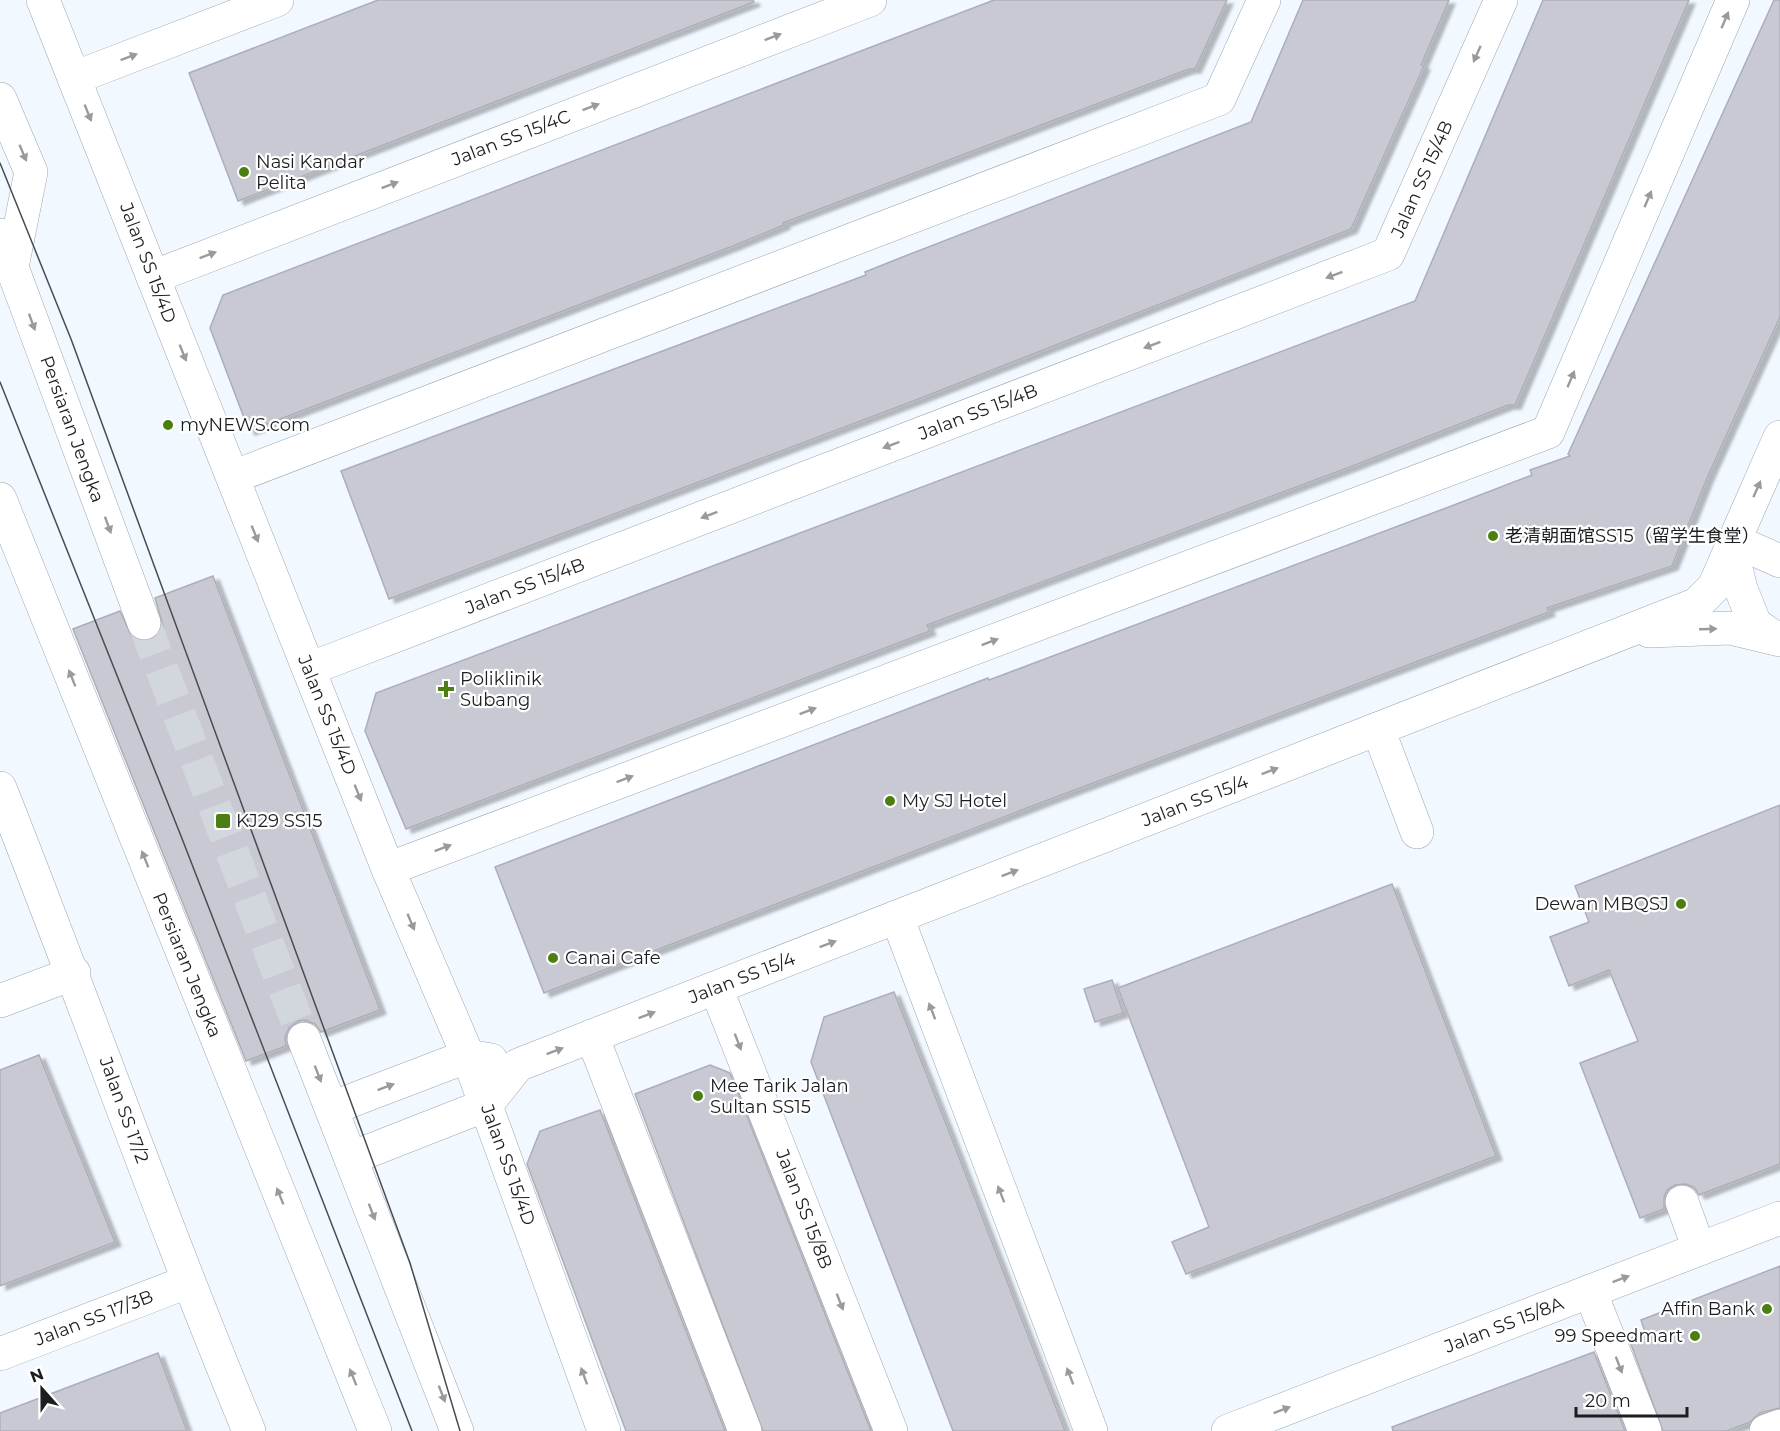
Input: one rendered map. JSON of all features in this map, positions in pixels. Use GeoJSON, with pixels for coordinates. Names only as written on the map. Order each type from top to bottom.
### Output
{"type":"FeatureCollection","features":[{"type":"Feature","properties":{"kind":"street","name":"Jalan SS 15/4D"},"geometry":{"type":"LineString","coordinates":[[44,0],[388,869],[468,1056],[604,1431]]}},
{"type":"Feature","properties":{"kind":"street"},"geometry":{"type":"LineString","coordinates":[[74,78],[277,0]]}},
{"type":"Feature","properties":{"kind":"street","name":"Jalan SS 15/4C"},"geometry":{"type":"LineString","coordinates":[[153,277],[870,0]]}},
{"type":"Feature","properties":{"kind":"street"},"geometry":{"type":"LineString","coordinates":[[233,477],[1219,99],[1264,0]]}},
{"type":"Feature","properties":{"kind":"street","name":"Jalan SS 15/4B"},"geometry":{"type":"LineString","coordinates":[[309,669],[1389,254],[1500,0]]}},
{"type":"Feature","properties":{"kind":"street"},"geometry":{"type":"LineString","coordinates":[[388,869],[1548,432],[1733,0]]}},
{"type":"Feature","properties":{"kind":"street"},"geometry":{"type":"LineString","coordinates":[[0,99],[31,172],[12,267]]}},
{"type":"Feature","properties":{"kind":"street","name":"Persiaran Jengka"},"geometry":{"type":"LineString","coordinates":[[0,235],[144,622]]}},
{"type":"Feature","properties":{"kind":"street","name":"Jalan SS 15/4"},"geometry":{"type":"LineString","coordinates":[[351,1158],[486,1105],[518,1065],[1697,604],[1714,587],[1780,437]]}},
{"type":"Feature","properties":{"kind":"street","name":"Persiaran Jengka"},"geometry":{"type":"LineString","coordinates":[[0,499],[375,1431]]}},
{"type":"Feature","properties":{"kind":"street"},"geometry":{"type":"LineString","coordinates":[[1778,639],[1755,624],[1741,589],[1733,544],[1780,561]]}},
{"type":"Feature","properties":{"kind":"street"},"geometry":{"type":"LineString","coordinates":[[1629,632],[1730,628],[1778,639]]}},
{"type":"Feature","properties":{"kind":"street"},"geometry":{"type":"LineString","coordinates":[[1378,729],[1417,832]]}},
{"type":"Feature","properties":{"kind":"street","name":"Jalan SS 17/2"},"geometry":{"type":"LineString","coordinates":[[0,788],[74,973],[187,1282],[249,1431]]}},
{"type":"Feature","properties":{"kind":"street"},"geometry":{"type":"LineString","coordinates":[[897,917],[1091,1431]]}},
{"type":"Feature","properties":{"kind":"street"},"geometry":{"type":"LineString","coordinates":[[0,1001],[74,973]]}},
{"type":"Feature","properties":{"kind":"street","name":"Jalan SS 15/8B"},"geometry":{"type":"LineString","coordinates":[[717,988],[891,1431]]}},
{"type":"Feature","properties":{"kind":"street"},"geometry":{"type":"LineString","coordinates":[[592,1036],[745,1431]]}},
{"type":"Feature","properties":{"kind":"street"},"geometry":{"type":"LineString","coordinates":[[304,1039],[457,1431]]}},
{"type":"Feature","properties":{"kind":"street"},"geometry":{"type":"LineString","coordinates":[[332,1108],[468,1056],[518,1065]]}},
{"type":"Feature","properties":{"kind":"street"},"geometry":{"type":"LineString","coordinates":[[1682,1202],[1699,1249]]}},
{"type":"Feature","properties":{"kind":"street","name":"Jalan SS 15/8A"},"geometry":{"type":"LineString","coordinates":[[1228,1431],[1780,1218]]}},
{"type":"Feature","properties":{"kind":"street","name":"Jalan SS 17/3B"},"geometry":{"type":"LineString","coordinates":[[0,1354],[187,1282]]}},
{"type":"Feature","properties":{"kind":"street"},"geometry":{"type":"LineString","coordinates":[[1590,1291],[1645,1431]]}},
{"type":"Feature","properties":{"kind":"street"},"geometry":{"type":"LineString","coordinates":[[1766,1431],[1780,1426]]}},
{"type":"Feature","properties":{"kind":"building"},"geometry":{"type":"Polygon","coordinates":[[[378,0],[753,0],[754,2],[238,201],[189,73],[378,0]]]}},
{"type":"Feature","properties":{"kind":"building"},"geometry":{"type":"Polygon","coordinates":[[[994,0],[1227,0],[1195,69],[1189,69],[783,223],[784,225],[733,246],[249,431],[210,328],[223,295],[994,0]]]}},
{"type":"Feature","properties":{"kind":"building"},"geometry":{"type":"Polygon","coordinates":[[[1303,0],[1449,0],[1421,65],[1424,66],[1351,229],[916,400],[389,599],[341,471],[866,275],[865,272],[900,258],[1251,122],[1303,0]]]}},
{"type":"Feature","properties":{"kind":"building"},"geometry":{"type":"Polygon","coordinates":[[[1543,0],[1689,0],[1515,405],[1508,405],[1350,467],[927,625],[930,631],[406,829],[365,731],[376,693],[1415,301],[1543,0]]]}},
{"type":"Feature","properties":{"kind":"building"},"geometry":{"type":"Polygon","coordinates":[[[1774,0],[1780,0],[1780,317],[1707,478],[1672,566],[1547,608],[1549,612],[1048,800],[544,993],[495,867],[988,678],[989,680],[1454,505],[1532,475],[1530,470],[1570,456],[1568,454],[1774,0]]]}},
{"type":"Feature","properties":{"kind":"building","name":"KJ29 SS15"},"geometry":{"type":"Polygon","coordinates":[[[213,576],[380,1010],[321,1032],[315,1024],[306,1020],[298,1021],[289,1028],[285,1037],[286,1046],[246,1061],[73,629],[120,611],[132,637],[140,641],[151,640],[159,634],[163,626],[155,598],[213,576]]]}},
{"type":"Feature","properties":{"kind":"building"},"geometry":{"type":"Polygon","coordinates":[[[1780,805],[1780,1164],[1699,1195],[1694,1187],[1686,1184],[1675,1185],[1667,1190],[1664,1209],[1640,1218],[1580,1063],[1638,1041],[1609,970],[1569,986],[1550,937],[1589,922],[1575,886],[1780,805]]]}},
{"type":"Feature","properties":{"kind":"building"},"geometry":{"type":"Polygon","coordinates":[[[1392,884],[1496,1156],[1186,1274],[1172,1242],[1209,1227],[1118,988],[1392,884]]]}},
{"type":"Feature","properties":{"kind":"building"},"geometry":{"type":"Polygon","coordinates":[[[1112,980],[1123,1013],[1095,1022],[1084,989],[1112,980]]]}},
{"type":"Feature","properties":{"kind":"building"},"geometry":{"type":"Polygon","coordinates":[[[894,992],[1065,1431],[953,1431],[811,1062],[824,1017],[894,992]]]}},
{"type":"Feature","properties":{"kind":"building"},"geometry":{"type":"Polygon","coordinates":[[[39,1055],[115,1242],[0,1286],[0,1070],[39,1055]]]}},
{"type":"Feature","properties":{"kind":"building"},"geometry":{"type":"Polygon","coordinates":[[[710,1065],[730,1073],[871,1431],[763,1431],[635,1094],[710,1065]]]}},
{"type":"Feature","properties":{"kind":"building"},"geometry":{"type":"Polygon","coordinates":[[[600,1110],[725,1431],[626,1431],[527,1164],[540,1131],[600,1110]]]}},
{"type":"Feature","properties":{"kind":"building"},"geometry":{"type":"Polygon","coordinates":[[[1780,1266],[1780,1408],[1760,1413],[1750,1422],[1727,1431],[1663,1431],[1629,1339],[1645,1332],[1641,1320],[1780,1266]]]}},
{"type":"Feature","properties":{"kind":"building"},"geometry":{"type":"Polygon","coordinates":[[[1594,1352],[1625,1431],[1393,1431],[1392,1427],[1594,1352]]]}},
{"type":"Feature","properties":{"kind":"building"},"geometry":{"type":"Polygon","coordinates":[[[158,1353],[187,1431],[0,1431],[0,1413],[158,1353]]]}},
{"type":"Feature","properties":{"kind":"tunnel"},"geometry":{"type":"LineString","coordinates":[[144,623],[304,1039]]}},
{"type":"Feature","properties":{"kind":"tram line"},"geometry":{"type":"LineString","coordinates":[[0,163],[71,339],[410,1263],[460,1431]]}},
{"type":"Feature","properties":{"kind":"tram line"},"geometry":{"type":"LineString","coordinates":[[0,382],[181,836],[412,1431]]}},
{"type":"Feature","properties":{"kind":"place","name":"Nasi Kandar Pelita"},"geometry":{"type":"Point","coordinates":[244,172]}},
{"type":"Feature","properties":{"kind":"place","name":"myNEWS.com"},"geometry":{"type":"Point","coordinates":[168,425]}},
{"type":"Feature","properties":{"kind":"place","name":"老清朝面馆SS15（留学生食堂）"},"geometry":{"type":"Point","coordinates":[1493,536]}},
{"type":"Feature","properties":{"kind":"place","name":"Poliklinik Subang"},"geometry":{"type":"Point","coordinates":[446,689]}},
{"type":"Feature","properties":{"kind":"place","name":"My SJ Hotel"},"geometry":{"type":"Point","coordinates":[890,801]}},
{"type":"Feature","properties":{"kind":"place","name":"KJ29 SS15"},"geometry":{"type":"Point","coordinates":[223,821]}},
{"type":"Feature","properties":{"kind":"place","name":"Dewan MBQSJ"},"geometry":{"type":"Point","coordinates":[1681,904]}},
{"type":"Feature","properties":{"kind":"place","name":"Canai Cafe"},"geometry":{"type":"Point","coordinates":[553,958]}},
{"type":"Feature","properties":{"kind":"place","name":"Mee Tarik Jalan Sultan SS15"},"geometry":{"type":"Point","coordinates":[698,1096]}},
{"type":"Feature","properties":{"kind":"place","name":"Affin Bank"},"geometry":{"type":"Point","coordinates":[1767,1309]}},
{"type":"Feature","properties":{"kind":"place","name":"99 Speedmart"},"geometry":{"type":"Point","coordinates":[1695,1336]}}]}
